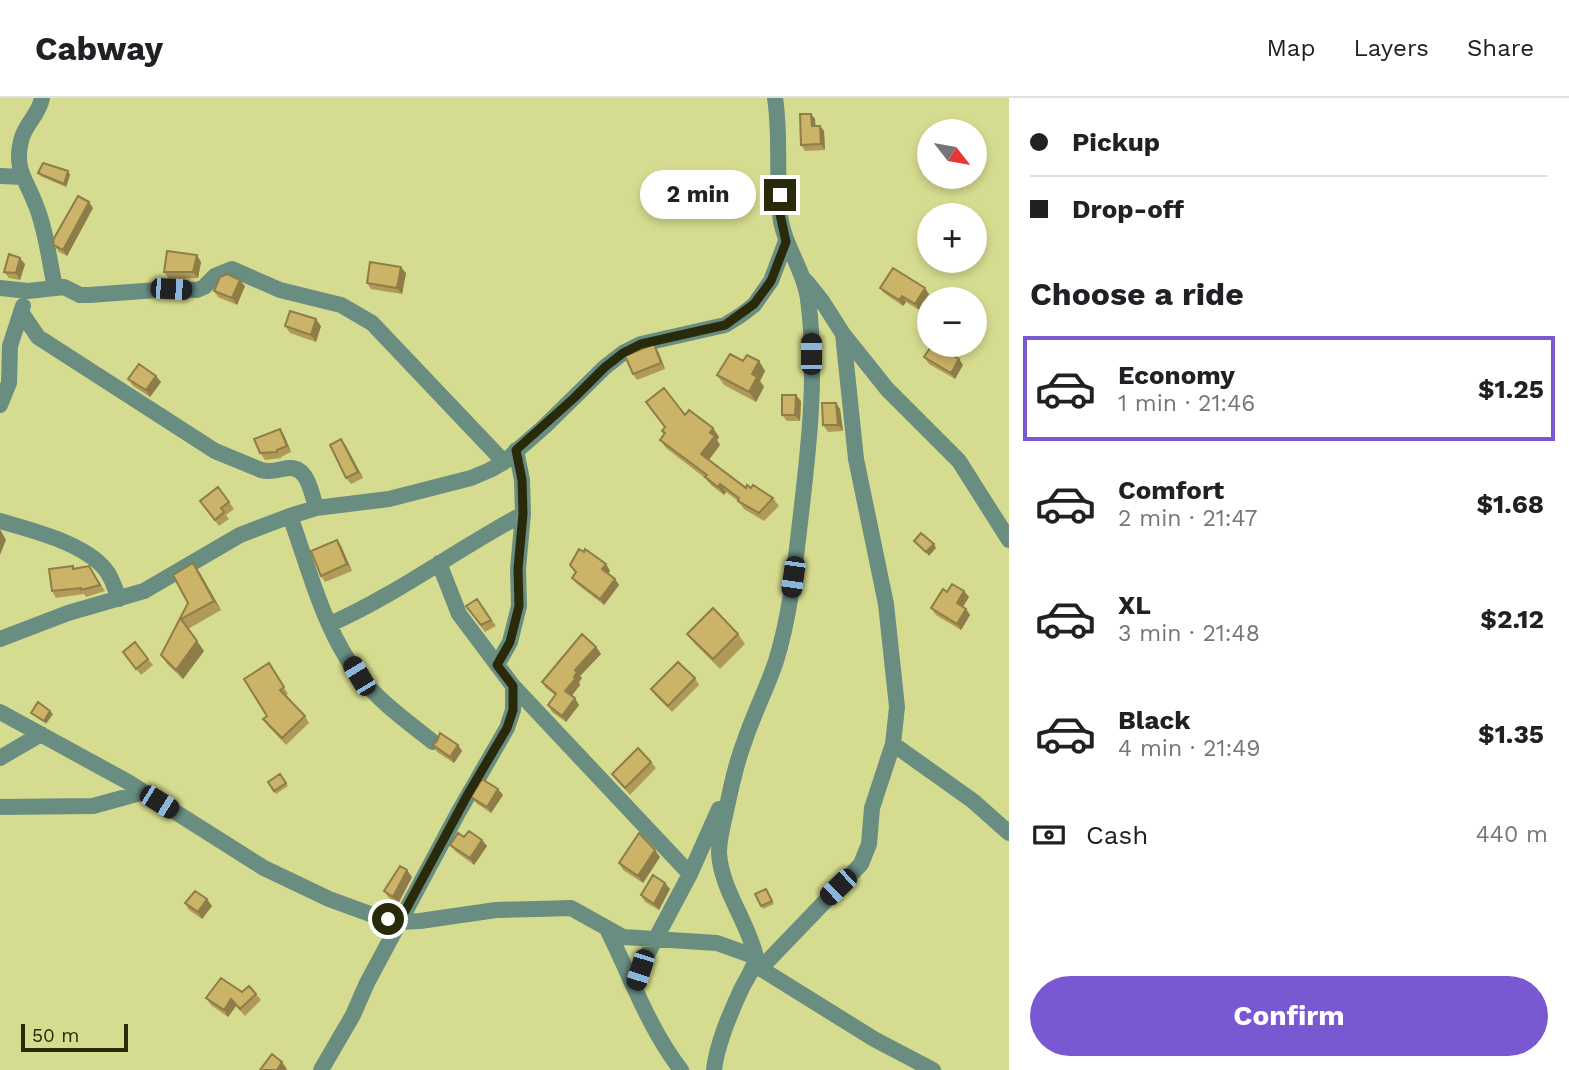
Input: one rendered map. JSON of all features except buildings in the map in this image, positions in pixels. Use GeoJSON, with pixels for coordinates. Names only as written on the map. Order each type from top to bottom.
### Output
{"type":"FeatureCollection","features":[{"type":"Feature","properties":{"kind":"street"},"geometry":{"type":"LineString","coordinates":[[42,98],[40,108],[20,142],[19,160],[22,177],[35,203],[55,287]]}},
{"type":"Feature","properties":{"kind":"street"},"geometry":{"type":"LineString","coordinates":[[775,98],[779,122],[780,214],[786,242],[803,277],[843,334],[887,389],[959,461],[1009,540]]}},
{"type":"Feature","properties":{"kind":"street"},"geometry":{"type":"LineString","coordinates":[[0,176],[22,177]]}},
{"type":"Feature","properties":{"kind":"street"},"geometry":{"type":"LineString","coordinates":[[0,639],[68,614],[145,591],[240,535],[290,516],[316,508],[412,494],[471,478],[510,456],[623,353],[641,344],[725,325],[741,316],[771,281],[786,242]]}},
{"type":"Feature","properties":{"kind":"street"},"geometry":{"type":"LineString","coordinates":[[0,288],[28,291],[66,287],[80,295],[171,289],[197,290],[215,276],[232,269],[280,290],[341,305],[372,323],[419,374],[510,456],[522,480],[519,606],[516,626],[497,665]]}},
{"type":"Feature","properties":{"kind":"street"},"geometry":{"type":"LineString","coordinates":[[635,987],[654,938],[690,874],[731,781],[775,662],[787,618],[811,398],[811,332],[803,277]]}},
{"type":"Feature","properties":{"kind":"street"},"geometry":{"type":"LineString","coordinates":[[0,405],[9,383],[10,346],[28,291]]}},
{"type":"Feature","properties":{"kind":"street"},"geometry":{"type":"LineString","coordinates":[[21,312],[38,337],[215,452],[269,472],[290,468],[299,470],[306,478],[316,508]]}},
{"type":"Feature","properties":{"kind":"street"},"geometry":{"type":"LineString","coordinates":[[714,1070],[719,1046],[741,990],[757,964],[861,864],[869,844],[872,808],[893,744],[897,707],[893,652],[880,569],[856,459],[843,334]]}},
{"type":"Feature","properties":{"kind":"street"},"geometry":{"type":"LineString","coordinates":[[330,624],[368,607],[476,539],[523,514]]}},
{"type":"Feature","properties":{"kind":"street"},"geometry":{"type":"LineString","coordinates":[[290,516],[330,624],[359,676],[370,689],[433,742]]}},
{"type":"Feature","properties":{"kind":"street"},"geometry":{"type":"LineString","coordinates":[[994,517],[1009,528]]}},
{"type":"Feature","properties":{"kind":"street"},"geometry":{"type":"LineString","coordinates":[[0,521],[73,547],[95,559],[111,578],[119,599]]}},
{"type":"Feature","properties":{"kind":"street"},"geometry":{"type":"LineString","coordinates":[[439,563],[459,614],[513,686],[690,874]]}},
{"type":"Feature","properties":{"kind":"street"},"geometry":{"type":"LineString","coordinates":[[321,1070],[353,1015],[464,801],[507,728],[513,710],[513,686]]}},
{"type":"Feature","properties":{"kind":"street"},"geometry":{"type":"LineString","coordinates":[[0,712],[144,792],[264,868],[329,899],[399,922],[496,910],[575,909],[623,937],[717,943],[757,964],[874,1039],[933,1070]]}},
{"type":"Feature","properties":{"kind":"street"},"geometry":{"type":"LineString","coordinates":[[0,758],[41,734]]}},
{"type":"Feature","properties":{"kind":"street"},"geometry":{"type":"LineString","coordinates":[[893,744],[973,801],[1009,833]]}},
{"type":"Feature","properties":{"kind":"street"},"geometry":{"type":"LineString","coordinates":[[731,781],[719,839],[719,856],[757,964]]}},
{"type":"Feature","properties":{"kind":"street"},"geometry":{"type":"LineString","coordinates":[[0,807],[93,806],[144,792]]}},
{"type":"Feature","properties":{"kind":"street"},"geometry":{"type":"LineString","coordinates":[[607,929],[649,1021],[681,1070]]}},
{"type":"Feature","properties":{"kind":"route"},"geometry":{"type":"LineString","coordinates":[[388,919],[399,922],[507,728],[513,710],[513,686],[497,665],[516,626],[519,606],[518,569],[523,514],[522,480],[516,450],[623,353],[641,344],[725,325],[754,304],[771,281],[786,242],[780,214],[780,195]]}}]}
